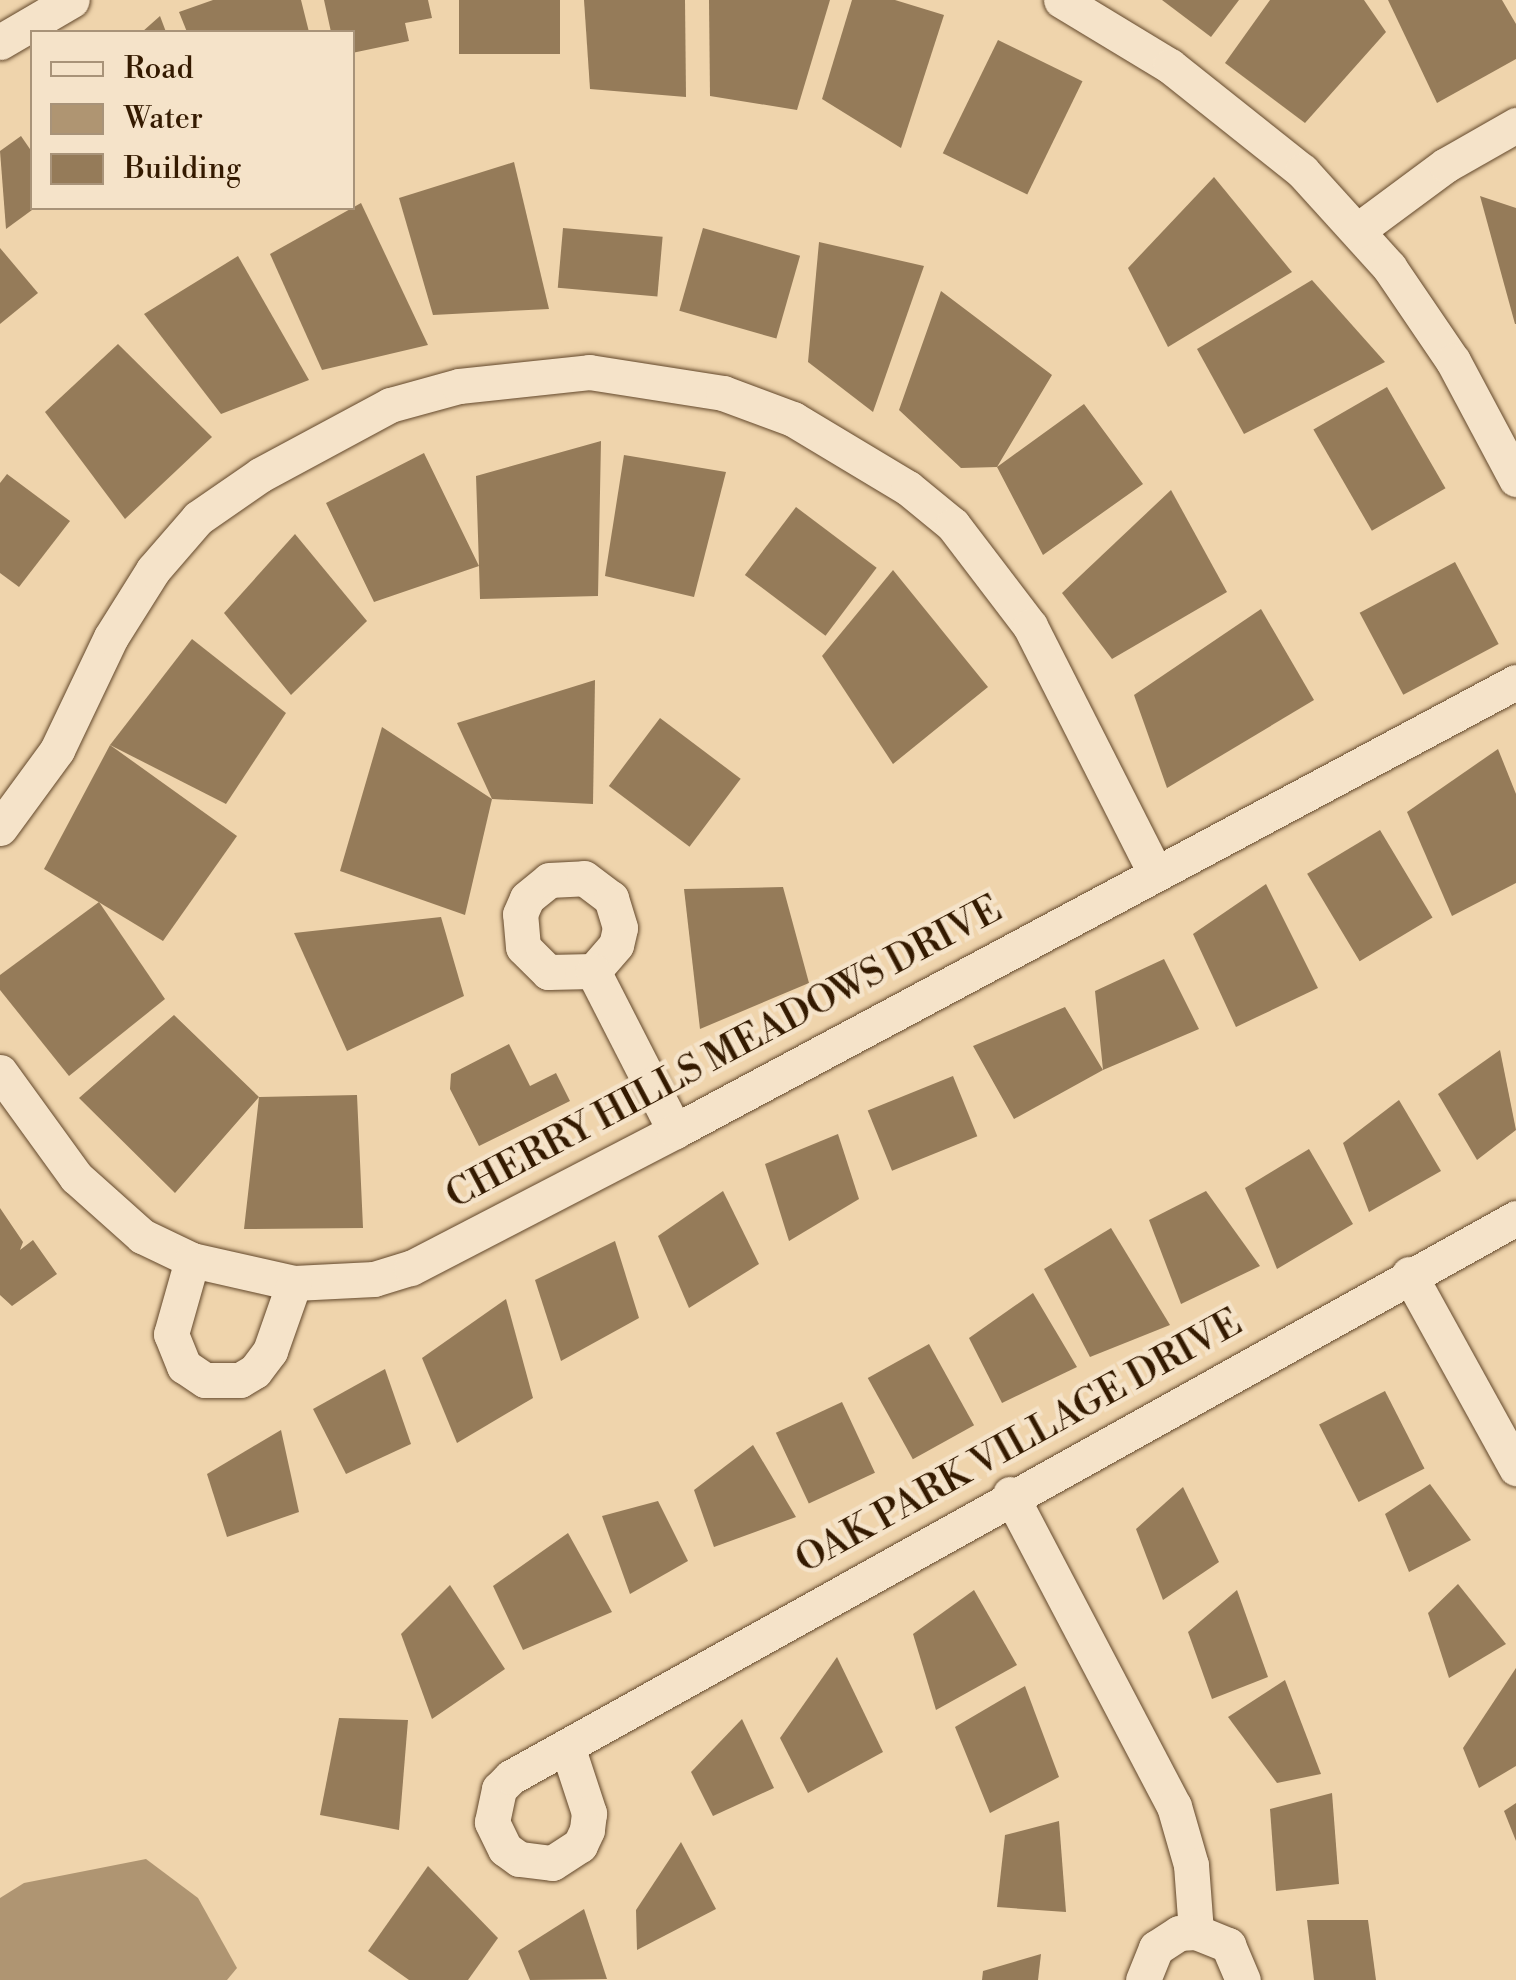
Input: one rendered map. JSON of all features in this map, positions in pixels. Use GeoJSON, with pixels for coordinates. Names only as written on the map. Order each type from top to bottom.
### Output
{"type":"FeatureCollection","features":[{"type":"Feature","properties":{"kind":"street"},"geometry":{"type":"LineString","coordinates":[[0,42],[72,0]]}},
{"type":"Feature","properties":{"kind":"street"},"geometry":{"type":"LineString","coordinates":[[1061,0],[1170,66],[1241,118],[1358,230],[1454,361],[1516,479]]}},
{"type":"Feature","properties":{"kind":"street"},"geometry":{"type":"LineString","coordinates":[[1358,230],[1446,165],[1516,125]]}},
{"type":"Feature","properties":{"kind":"street"},"geometry":{"type":"LineString","coordinates":[[0,828],[57,750],[142,587],[198,518],[260,475],[390,405],[459,386],[589,372],[723,393],[793,419],[908,488],[952,524],[1030,626],[1154,870]]}},
{"type":"Feature","properties":{"kind":"street","name":"CHERRY HILLS MEADOWS DRIVE"},"geometry":{"type":"LineString","coordinates":[[0,1072],[76,1177],[142,1236],[192,1260],[294,1282],[374,1279],[411,1268],[675,1131],[1154,870],[1516,682]]}},
{"type":"Feature","properties":{"kind":"street"},"geometry":{"type":"LineString","coordinates":[[593,971],[675,1131]]}},
{"type":"Feature","properties":{"kind":"street","name":"OAK PARK VILLAGE DRIVE"},"geometry":{"type":"LineString","coordinates":[[567,1746],[1010,1494],[1516,1218]]}},
{"type":"Feature","properties":{"kind":"street"},"geometry":{"type":"LineString","coordinates":[[192,1260],[171,1334],[184,1366],[205,1380],[240,1380],[256,1371],[294,1282]]}},
{"type":"Feature","properties":{"kind":"street"},"geometry":{"type":"LineString","coordinates":[[1409,1274],[1516,1468]]}},
{"type":"Feature","properties":{"kind":"street"},"geometry":{"type":"LineString","coordinates":[[1010,1494],[1174,1806],[1191,1864],[1196,1932]]}},
{"type":"Feature","properties":{"kind":"street"},"geometry":{"type":"LineString","coordinates":[[1143,1980],[1156,1948],[1178,1934],[1196,1932],[1228,1945],[1242,1980]]}},
{"type":"Feature","properties":{"kind":"water"},"geometry":{"type":"Polygon","coordinates":[[[146,1859],[198,1898],[237,1968],[227,1980],[0,1980],[0,1898],[24,1883],[146,1859]]]}},
{"type":"Feature","properties":{"kind":"building"},"geometry":{"type":"Polygon","coordinates":[[[213,0],[301,0],[308,30],[186,30],[179,12],[213,0]]]}},
{"type":"Feature","properties":{"kind":"building"},"geometry":{"type":"Polygon","coordinates":[[[324,0],[428,0],[432,18],[405,23],[409,41],[355,52],[355,30],[331,30],[324,0]]]}},
{"type":"Feature","properties":{"kind":"building"},"geometry":{"type":"Polygon","coordinates":[[[459,0],[560,0],[560,54],[459,54],[459,0]]]}},
{"type":"Feature","properties":{"kind":"building"},"geometry":{"type":"Polygon","coordinates":[[[584,0],[685,0],[686,97],[590,89],[584,0]]]}},
{"type":"Feature","properties":{"kind":"building"},"geometry":{"type":"Polygon","coordinates":[[[709,0],[830,0],[797,110],[710,96],[709,0]]]}},
{"type":"Feature","properties":{"kind":"building"},"geometry":{"type":"Polygon","coordinates":[[[852,0],[895,0],[944,15],[901,148],[822,99],[852,0]]]}},
{"type":"Feature","properties":{"kind":"building"},"geometry":{"type":"Polygon","coordinates":[[[1162,0],[1239,0],[1211,37],[1162,0]]]}},
{"type":"Feature","properties":{"kind":"building"},"geometry":{"type":"Polygon","coordinates":[[[1270,0],[1364,0],[1386,32],[1305,123],[1225,63],[1270,0]]]}},
{"type":"Feature","properties":{"kind":"building"},"geometry":{"type":"Polygon","coordinates":[[[1388,0],[1502,0],[1516,24],[1516,59],[1437,103],[1388,0]]]}},
{"type":"Feature","properties":{"kind":"building"},"geometry":{"type":"Polygon","coordinates":[[[160,16],[165,30],[144,30],[160,16]]]}},
{"type":"Feature","properties":{"kind":"building"},"geometry":{"type":"Polygon","coordinates":[[[998,40],[1082,81],[1027,194],[943,153],[998,40]]]}},
{"type":"Feature","properties":{"kind":"building"},"geometry":{"type":"Polygon","coordinates":[[[21,136],[30,149],[32,210],[6,229],[0,151],[21,136]]]}},
{"type":"Feature","properties":{"kind":"building"},"geometry":{"type":"Polygon","coordinates":[[[514,162],[549,309],[433,315],[399,198],[514,162]]]}},
{"type":"Feature","properties":{"kind":"building"},"geometry":{"type":"Polygon","coordinates":[[[1214,177],[1292,272],[1168,347],[1128,268],[1214,177]]]}},
{"type":"Feature","properties":{"kind":"building"},"geometry":{"type":"Polygon","coordinates":[[[1480,196],[1516,208],[1516,324],[1515,324],[1480,196]]]}},
{"type":"Feature","properties":{"kind":"building"},"geometry":{"type":"Polygon","coordinates":[[[361,203],[428,345],[322,370],[270,254],[355,210],[361,203]]]}},
{"type":"Feature","properties":{"kind":"building"},"geometry":{"type":"Polygon","coordinates":[[[563,228],[663,237],[657,296],[558,288],[563,228]]]}},
{"type":"Feature","properties":{"kind":"building"},"geometry":{"type":"Polygon","coordinates":[[[703,228],[800,256],[776,339],[679,311],[703,228]]]}},
{"type":"Feature","properties":{"kind":"building"},"geometry":{"type":"Polygon","coordinates":[[[819,242],[924,266],[873,412],[808,362],[819,242]]]}},
{"type":"Feature","properties":{"kind":"building"},"geometry":{"type":"Polygon","coordinates":[[[0,248],[38,293],[0,324],[0,248]]]}},
{"type":"Feature","properties":{"kind":"building"},"geometry":{"type":"Polygon","coordinates":[[[238,256],[309,380],[221,414],[144,314],[238,256]]]}},
{"type":"Feature","properties":{"kind":"building"},"geometry":{"type":"Polygon","coordinates":[[[1312,280],[1385,362],[1244,434],[1197,349],[1312,280]]]}},
{"type":"Feature","properties":{"kind":"building"},"geometry":{"type":"Polygon","coordinates":[[[941,291],[1052,375],[997,467],[961,468],[899,410],[941,291]]]}},
{"type":"Feature","properties":{"kind":"building"},"geometry":{"type":"Polygon","coordinates":[[[118,344],[212,437],[125,519],[45,412],[118,344]]]}},
{"type":"Feature","properties":{"kind":"building"},"geometry":{"type":"Polygon","coordinates":[[[1387,387],[1446,488],[1372,531],[1313,430],[1387,387]]]}},
{"type":"Feature","properties":{"kind":"building"},"geometry":{"type":"Polygon","coordinates":[[[1084,404],[1143,484],[1043,555],[997,467],[1084,404]]]}},
{"type":"Feature","properties":{"kind":"building"},"geometry":{"type":"Polygon","coordinates":[[[601,441],[598,596],[480,599],[476,476],[601,441]]]}},
{"type":"Feature","properties":{"kind":"building"},"geometry":{"type":"Polygon","coordinates":[[[424,453],[479,566],[374,602],[326,503],[424,453]]]}},
{"type":"Feature","properties":{"kind":"building"},"geometry":{"type":"Polygon","coordinates":[[[624,455],[726,472],[694,597],[605,576],[624,455]]]}},
{"type":"Feature","properties":{"kind":"building"},"geometry":{"type":"Polygon","coordinates":[[[7,474],[70,521],[19,587],[0,573],[0,483],[7,474]]]}},
{"type":"Feature","properties":{"kind":"building"},"geometry":{"type":"Polygon","coordinates":[[[1171,490],[1227,592],[1112,659],[1062,593],[1171,490]]]}},
{"type":"Feature","properties":{"kind":"building"},"geometry":{"type":"Polygon","coordinates":[[[796,507],[877,568],[826,636],[745,575],[796,507]]]}},
{"type":"Feature","properties":{"kind":"building"},"geometry":{"type":"Polygon","coordinates":[[[295,534],[367,621],[291,695],[224,613],[295,534]]]}},
{"type":"Feature","properties":{"kind":"building"},"geometry":{"type":"Polygon","coordinates":[[[1455,562],[1499,644],[1403,695],[1360,613],[1455,562]]]}},
{"type":"Feature","properties":{"kind":"building"},"geometry":{"type":"Polygon","coordinates":[[[893,570],[988,687],[893,764],[822,656],[893,570]]]}},
{"type":"Feature","properties":{"kind":"building"},"geometry":{"type":"Polygon","coordinates":[[[1261,609],[1314,700],[1167,788],[1134,695],[1261,609]]]}},
{"type":"Feature","properties":{"kind":"building"},"geometry":{"type":"Polygon","coordinates":[[[192,639],[286,713],[226,804],[110,745],[192,639]]]}},
{"type":"Feature","properties":{"kind":"building"},"geometry":{"type":"Polygon","coordinates":[[[595,680],[593,804],[492,799],[457,723],[595,680]]]}},
{"type":"Feature","properties":{"kind":"building"},"geometry":{"type":"Polygon","coordinates":[[[660,718],[741,779],[690,847],[609,786],[660,718]]]}},
{"type":"Feature","properties":{"kind":"building"},"geometry":{"type":"Polygon","coordinates":[[[382,727],[492,799],[465,915],[340,871],[382,727]]]}},
{"type":"Feature","properties":{"kind":"building"},"geometry":{"type":"Polygon","coordinates":[[[110,745],[237,836],[163,941],[44,869],[110,745]]]}},
{"type":"Feature","properties":{"kind":"building"},"geometry":{"type":"Polygon","coordinates":[[[1498,749],[1516,794],[1516,883],[1452,916],[1407,812],[1498,749]]]}},
{"type":"Feature","properties":{"kind":"building"},"geometry":{"type":"Polygon","coordinates":[[[1380,830],[1433,917],[1360,961],[1307,874],[1380,830]]]}},
{"type":"Feature","properties":{"kind":"building"},"geometry":{"type":"Polygon","coordinates":[[[1266,884],[1318,988],[1236,1027],[1193,934],[1266,884]]]}},
{"type":"Feature","properties":{"kind":"building"},"geometry":{"type":"Polygon","coordinates":[[[783,887],[809,983],[700,1029],[684,889],[783,887]]]}},
{"type":"Feature","properties":{"kind":"building"},"geometry":{"type":"Polygon","coordinates":[[[99,902],[165,999],[69,1076],[0,990],[0,975],[99,902]]]}},
{"type":"Feature","properties":{"kind":"building"},"geometry":{"type":"Polygon","coordinates":[[[441,917],[464,996],[347,1051],[294,933],[441,917]]]}},
{"type":"Feature","properties":{"kind":"building"},"geometry":{"type":"Polygon","coordinates":[[[1164,959],[1199,1029],[1103,1070],[1095,991],[1164,959]]]}},
{"type":"Feature","properties":{"kind":"building"},"geometry":{"type":"Polygon","coordinates":[[[1065,1007],[1103,1070],[1014,1119],[973,1046],[1065,1007]]]}},
{"type":"Feature","properties":{"kind":"building"},"geometry":{"type":"Polygon","coordinates":[[[174,1015],[259,1097],[175,1193],[79,1098],[174,1015]]]}},
{"type":"Feature","properties":{"kind":"building"},"geometry":{"type":"Polygon","coordinates":[[[509,1044],[530,1086],[556,1073],[570,1101],[479,1146],[450,1089],[451,1074],[509,1044]]]}},
{"type":"Feature","properties":{"kind":"building"},"geometry":{"type":"Polygon","coordinates":[[[1500,1050],[1516,1130],[1477,1160],[1438,1094],[1500,1050]]]}},
{"type":"Feature","properties":{"kind":"building"},"geometry":{"type":"Polygon","coordinates":[[[953,1076],[977,1136],[892,1171],[868,1110],[953,1076]]]}},
{"type":"Feature","properties":{"kind":"building"},"geometry":{"type":"Polygon","coordinates":[[[357,1095],[363,1228],[244,1229],[259,1097],[357,1095]]]}},
{"type":"Feature","properties":{"kind":"building"},"geometry":{"type":"Polygon","coordinates":[[[1399,1100],[1441,1171],[1369,1212],[1343,1143],[1399,1100]]]}},
{"type":"Feature","properties":{"kind":"building"},"geometry":{"type":"Polygon","coordinates":[[[838,1134],[859,1199],[789,1241],[765,1164],[838,1134]]]}},
{"type":"Feature","properties":{"kind":"building"},"geometry":{"type":"Polygon","coordinates":[[[1309,1149],[1353,1224],[1277,1269],[1245,1188],[1309,1149]]]}},
{"type":"Feature","properties":{"kind":"building"},"geometry":{"type":"Polygon","coordinates":[[[723,1191],[759,1264],[689,1308],[658,1236],[723,1191]]]}},
{"type":"Feature","properties":{"kind":"building"},"geometry":{"type":"Polygon","coordinates":[[[1206,1191],[1260,1266],[1181,1304],[1149,1220],[1206,1191]]]}},
{"type":"Feature","properties":{"kind":"building"},"geometry":{"type":"Polygon","coordinates":[[[0,1208],[23,1242],[20,1250],[33,1240],[57,1274],[12,1306],[0,1295],[0,1208]]]}},
{"type":"Feature","properties":{"kind":"building"},"geometry":{"type":"Polygon","coordinates":[[[1111,1228],[1170,1325],[1090,1357],[1044,1269],[1111,1228]]]}},
{"type":"Feature","properties":{"kind":"building"},"geometry":{"type":"Polygon","coordinates":[[[615,1241],[639,1318],[561,1361],[535,1280],[615,1241]]]}},
{"type":"Feature","properties":{"kind":"building"},"geometry":{"type":"Polygon","coordinates":[[[1033,1293],[1077,1367],[1002,1403],[969,1338],[1033,1293]]]}},
{"type":"Feature","properties":{"kind":"building"},"geometry":{"type":"Polygon","coordinates":[[[506,1299],[533,1398],[457,1443],[422,1358],[506,1299]]]}},
{"type":"Feature","properties":{"kind":"building"},"geometry":{"type":"Polygon","coordinates":[[[929,1344],[974,1425],[913,1459],[868,1378],[929,1344]]]}},
{"type":"Feature","properties":{"kind":"building"},"geometry":{"type":"Polygon","coordinates":[[[385,1369],[411,1444],[346,1474],[313,1409],[385,1369]]]}},
{"type":"Feature","properties":{"kind":"building"},"geometry":{"type":"Polygon","coordinates":[[[1385,1391],[1424,1469],[1359,1502],[1319,1425],[1385,1391]]]}},
{"type":"Feature","properties":{"kind":"building"},"geometry":{"type":"Polygon","coordinates":[[[842,1402],[875,1473],[809,1504],[776,1433],[842,1402]]]}},
{"type":"Feature","properties":{"kind":"building"},"geometry":{"type":"Polygon","coordinates":[[[281,1430],[299,1512],[227,1537],[207,1474],[281,1430]]]}},
{"type":"Feature","properties":{"kind":"building"},"geometry":{"type":"Polygon","coordinates":[[[753,1445],[796,1517],[714,1547],[694,1490],[753,1445]]]}},
{"type":"Feature","properties":{"kind":"building"},"geometry":{"type":"Polygon","coordinates":[[[1430,1484],[1471,1540],[1409,1572],[1385,1514],[1430,1484]]]}},
{"type":"Feature","properties":{"kind":"building"},"geometry":{"type":"Polygon","coordinates":[[[1183,1487],[1219,1562],[1163,1600],[1136,1529],[1183,1487]]]}},
{"type":"Feature","properties":{"kind":"building"},"geometry":{"type":"Polygon","coordinates":[[[658,1501],[688,1561],[630,1594],[602,1516],[658,1501]]]}},
{"type":"Feature","properties":{"kind":"building"},"geometry":{"type":"Polygon","coordinates":[[[568,1533],[612,1612],[523,1650],[493,1586],[568,1533]]]}},
{"type":"Feature","properties":{"kind":"building"},"geometry":{"type":"Polygon","coordinates":[[[1458,1584],[1506,1644],[1449,1678],[1428,1613],[1458,1584]]]}},
{"type":"Feature","properties":{"kind":"building"},"geometry":{"type":"Polygon","coordinates":[[[450,1585],[505,1669],[432,1719],[401,1634],[450,1585]]]}},
{"type":"Feature","properties":{"kind":"building"},"geometry":{"type":"Polygon","coordinates":[[[974,1590],[1017,1665],[936,1710],[913,1634],[974,1590]]]}},
{"type":"Feature","properties":{"kind":"building"},"geometry":{"type":"Polygon","coordinates":[[[1237,1590],[1268,1677],[1212,1699],[1188,1632],[1237,1590]]]}},
{"type":"Feature","properties":{"kind":"building"},"geometry":{"type":"Polygon","coordinates":[[[837,1657],[883,1752],[808,1793],[780,1738],[837,1657]]]}},
{"type":"Feature","properties":{"kind":"building"},"geometry":{"type":"Polygon","coordinates":[[[1516,1668],[1516,1766],[1479,1788],[1463,1748],[1516,1668]]]}},
{"type":"Feature","properties":{"kind":"building"},"geometry":{"type":"Polygon","coordinates":[[[1285,1680],[1321,1774],[1277,1783],[1228,1717],[1285,1680]]]}},
{"type":"Feature","properties":{"kind":"building"},"geometry":{"type":"Polygon","coordinates":[[[1025,1686],[1059,1777],[990,1813],[955,1727],[1025,1686]]]}},
{"type":"Feature","properties":{"kind":"building"},"geometry":{"type":"Polygon","coordinates":[[[339,1718],[408,1720],[399,1830],[320,1815],[339,1718]]]}},
{"type":"Feature","properties":{"kind":"building"},"geometry":{"type":"Polygon","coordinates":[[[742,1719],[774,1788],[713,1816],[691,1772],[742,1719]]]}},
{"type":"Feature","properties":{"kind":"building"},"geometry":{"type":"Polygon","coordinates":[[[1332,1793],[1339,1884],[1276,1891],[1270,1809],[1332,1793]]]}},
{"type":"Feature","properties":{"kind":"building"},"geometry":{"type":"Polygon","coordinates":[[[1516,1803],[1516,1841],[1504,1811],[1516,1803]]]}},
{"type":"Feature","properties":{"kind":"building"},"geometry":{"type":"Polygon","coordinates":[[[1059,1821],[1066,1912],[997,1907],[1005,1835],[1059,1821]]]}},
{"type":"Feature","properties":{"kind":"building"},"geometry":{"type":"Polygon","coordinates":[[[681,1842],[716,1909],[637,1950],[636,1910],[681,1842]]]}},
{"type":"Feature","properties":{"kind":"building"},"geometry":{"type":"Polygon","coordinates":[[[428,1866],[498,1938],[468,1980],[409,1980],[368,1951],[428,1866]]]}},
{"type":"Feature","properties":{"kind":"building"},"geometry":{"type":"Polygon","coordinates":[[[584,1909],[607,1979],[530,1980],[518,1951],[584,1909]]]}},
{"type":"Feature","properties":{"kind":"building"},"geometry":{"type":"Polygon","coordinates":[[[1307,1920],[1368,1920],[1376,1980],[1314,1980],[1307,1920]]]}},
{"type":"Feature","properties":{"kind":"building"},"geometry":{"type":"Polygon","coordinates":[[[1041,1954],[1038,1980],[982,1980],[983,1971],[1041,1954]]]}}]}
